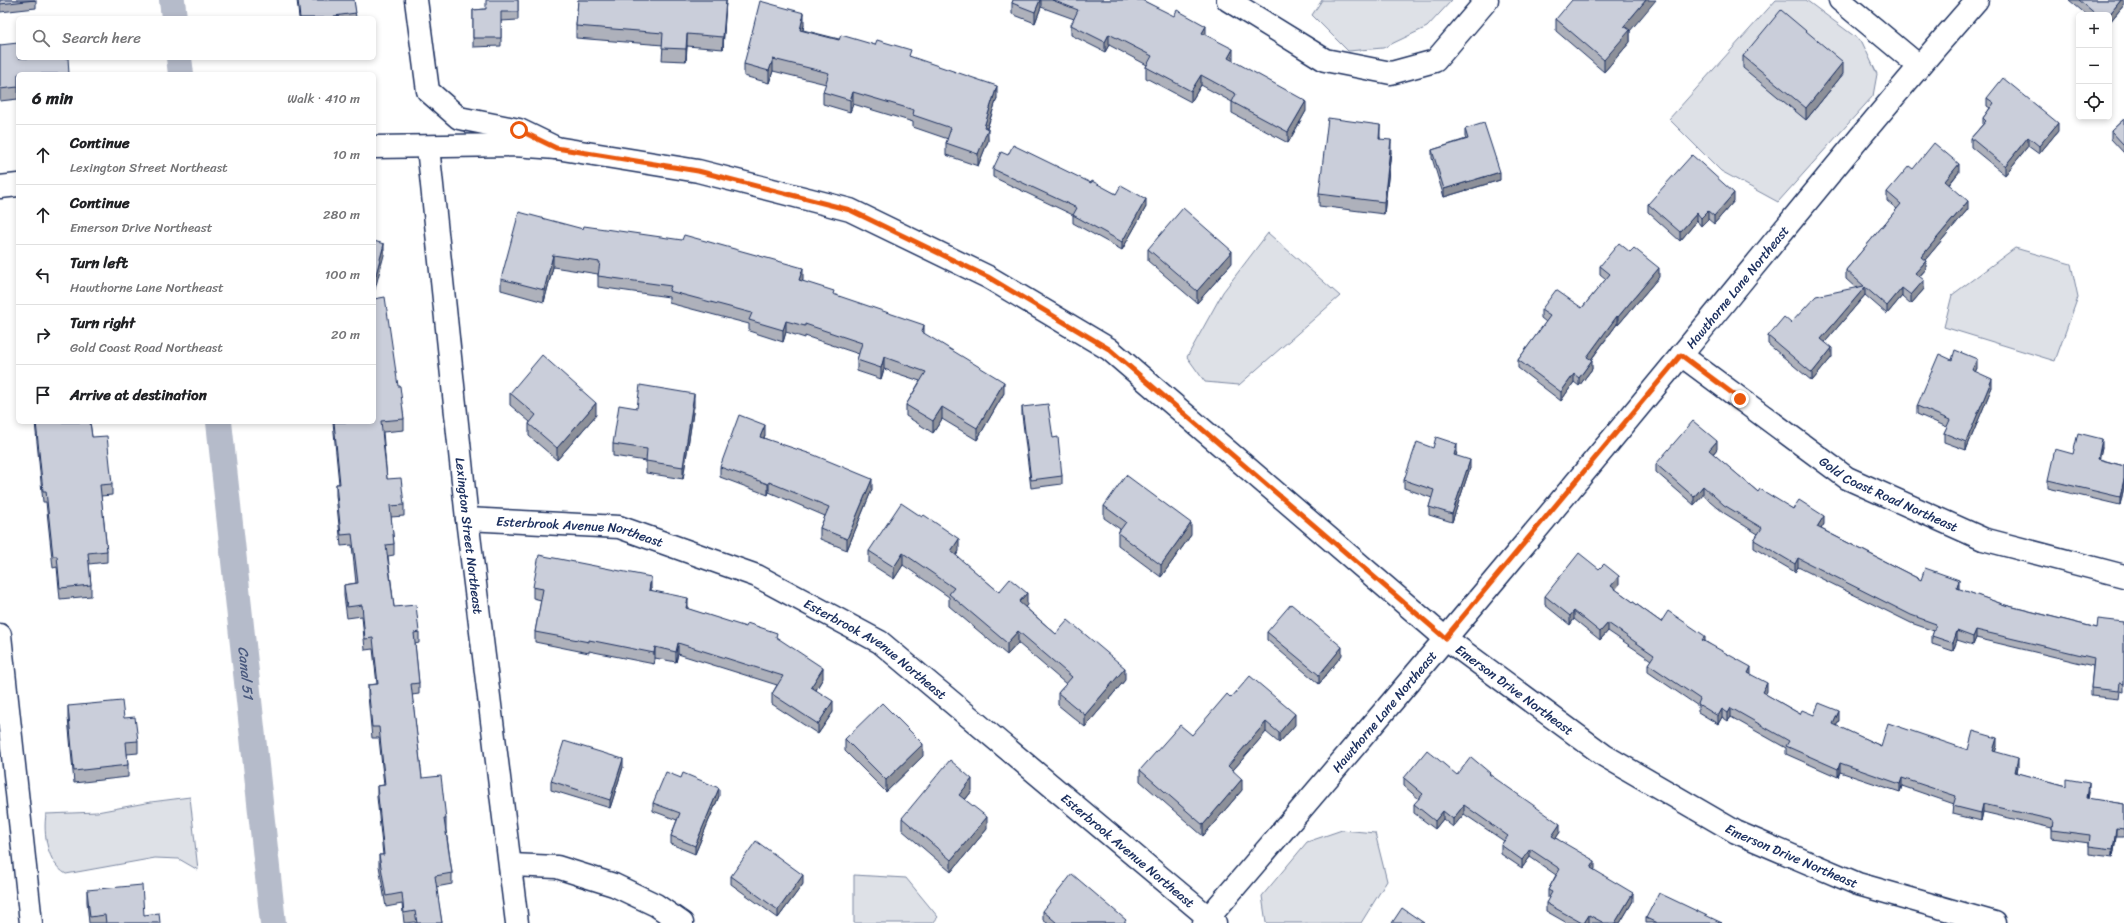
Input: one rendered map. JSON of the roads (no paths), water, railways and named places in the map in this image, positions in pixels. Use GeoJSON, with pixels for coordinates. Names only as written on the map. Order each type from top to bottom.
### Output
{"type":"FeatureCollection","features":[{"type":"Feature","properties":{"kind":"street"},"geometry":{"type":"LineString","coordinates":[[416,0],[428,91],[459,118],[519,130],[556,148]]}},
{"type":"Feature","properties":{"kind":"street"},"geometry":{"type":"LineString","coordinates":[[1228,0],[1325,60],[1391,73],[1435,61],[1487,0]]}},
{"type":"Feature","properties":{"kind":"street"},"geometry":{"type":"LineString","coordinates":[[1840,0],[1919,66]]}},
{"type":"Feature","properties":{"kind":"street","name":"Hawthorne Lane Northeast"},"geometry":{"type":"LineString","coordinates":[[1209,921],[1681,355],[1919,66],[1977,0]]}},
{"type":"Feature","properties":{"kind":"street","name":"Emerson Drive Northeast"},"geometry":{"type":"LineString","coordinates":[[376,147],[514,145],[556,148],[698,171],[850,210],[988,277],[1109,349],[1445,638],[1606,756],[1736,832],[1858,884],[1995,923]]}},
{"type":"Feature","properties":{"kind":"street","name":"Lexington Street Northeast"},"geometry":{"type":"LineString","coordinates":[[428,147],[467,519],[517,923]]}},
{"type":"Feature","properties":{"kind":"street"},"geometry":{"type":"LineString","coordinates":[[0,187],[16,185]]}},
{"type":"Feature","properties":{"kind":"street","name":"Gold Coast Road Northeast"},"geometry":{"type":"LineString","coordinates":[[1681,355],[1847,478],[1983,539],[2124,576]]}},
{"type":"Feature","properties":{"kind":"street","name":"Esterbrook Avenue Northeast"},"geometry":{"type":"LineString","coordinates":[[467,519],[619,527],[757,576],[880,642],[1209,921]]}},
{"type":"Feature","properties":{"kind":"street"},"geometry":{"type":"LineString","coordinates":[[0,635],[31,923]]}},
{"type":"Feature","properties":{"kind":"street"},"geometry":{"type":"LineString","coordinates":[[511,865],[557,867],[614,885],[656,905],[682,923]]}},
{"type":"Feature","properties":{"kind":"waterway","name":"Canal 51"},"geometry":{"type":"LineString","coordinates":[[172,0],[174,16]]}},
{"type":"Feature","properties":{"kind":"waterway","name":"Canal 51"},"geometry":{"type":"LineString","coordinates":[[179,60],[181,72]]}},
{"type":"Feature","properties":{"kind":"waterway","name":"Canal 51"},"geometry":{"type":"LineString","coordinates":[[219,424],[273,923]]}}]}
